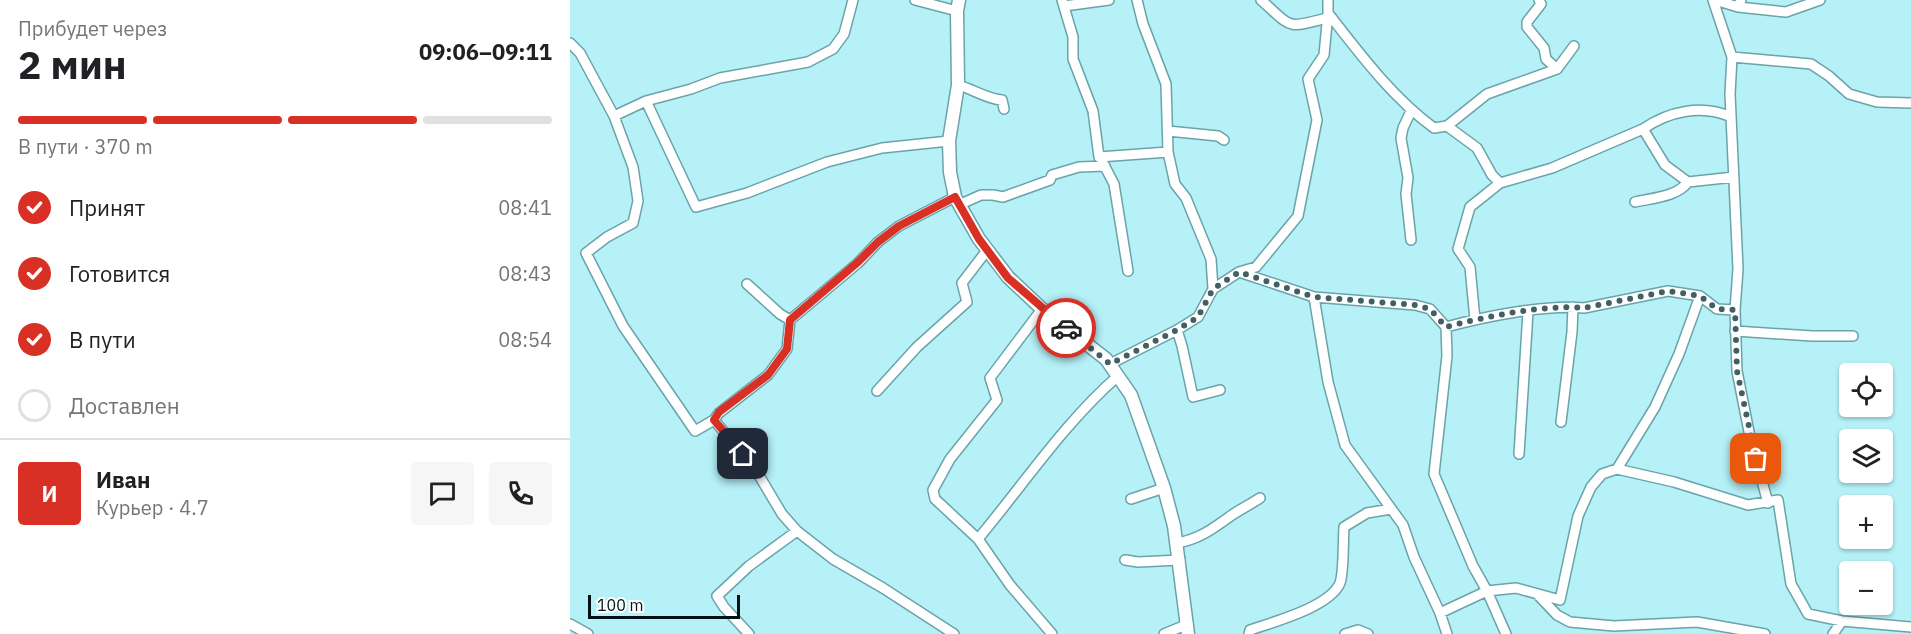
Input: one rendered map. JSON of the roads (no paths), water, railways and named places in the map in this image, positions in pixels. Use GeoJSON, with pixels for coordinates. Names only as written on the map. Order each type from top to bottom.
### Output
{"type":"FeatureCollection","features":[{"type":"Feature","properties":{"kind":"main road"},"geometry":{"type":"LineString","coordinates":[[958,6],[958,85],[949,141],[950,172],[958,201],[979,239],[1008,278],[1110,364],[1131,395],[1164,488],[1180,560],[1188,629]]}},
{"type":"Feature","properties":{"kind":"street"},"geometry":{"type":"LineString","coordinates":[[614,116],[646,101],[691,89],[720,78],[808,62],[833,49],[844,34],[853,0]]}},
{"type":"Feature","properties":{"kind":"street"},"geometry":{"type":"LineString","coordinates":[[915,0],[958,6]]}},
{"type":"Feature","properties":{"kind":"street"},"geometry":{"type":"LineString","coordinates":[[1109,0],[1063,3],[1073,37],[1073,59],[1093,111],[1099,157],[1114,183],[1128,271]]}},
{"type":"Feature","properties":{"kind":"street"},"geometry":{"type":"LineString","coordinates":[[1137,0],[1143,24],[1166,84],[1168,152],[1174,184],[1185,198],[1211,259],[1213,289]]}},
{"type":"Feature","properties":{"kind":"street"},"geometry":{"type":"LineString","coordinates":[[1261,0],[1289,25],[1296,26],[1328,16]]}},
{"type":"Feature","properties":{"kind":"street"},"geometry":{"type":"LineString","coordinates":[[1110,364],[1198,317],[1213,289],[1239,272],[1257,267],[1298,216],[1317,120],[1308,79],[1324,55],[1328,0]]}},
{"type":"Feature","properties":{"kind":"street"},"geometry":{"type":"LineString","coordinates":[[1539,0],[1540,4],[1527,22],[1527,27],[1544,48],[1546,59],[1557,69]]}},
{"type":"Feature","properties":{"kind":"street"},"geometry":{"type":"LineString","coordinates":[[1768,503],[1750,438],[1737,371],[1735,310],[1737,269],[1730,94],[1732,57],[1714,0],[1786,12],[1820,0]]}},
{"type":"Feature","properties":{"kind":"street"},"geometry":{"type":"LineString","coordinates":[[1328,16],[1411,111],[1434,128],[1447,126],[1487,94],[1557,69],[1574,46]]}},
{"type":"Feature","properties":{"kind":"street"},"geometry":{"type":"LineString","coordinates":[[570,43],[580,53],[614,116],[633,167],[638,201],[633,224],[607,237],[586,253],[623,326],[695,431],[714,420],[719,412],[768,375],[787,349],[790,320],[899,226],[958,201],[981,195],[1003,197],[1050,180],[1052,175],[1079,167],[1105,166]]}},
{"type":"Feature","properties":{"kind":"street"},"geometry":{"type":"LineString","coordinates":[[1732,57],[1811,64],[1830,75],[1849,94],[1877,102],[1911,103]]}},
{"type":"Feature","properties":{"kind":"street"},"geometry":{"type":"LineString","coordinates":[[958,85],[993,99],[1002,100],[1004,109]]}},
{"type":"Feature","properties":{"kind":"street"},"geometry":{"type":"LineString","coordinates":[[646,101],[696,207],[747,193],[828,162],[882,148],[949,141]]}},
{"type":"Feature","properties":{"kind":"street"},"geometry":{"type":"LineString","coordinates":[[1475,320],[1470,267],[1458,249],[1470,207],[1500,183],[1552,168],[1643,129],[1659,118],[1695,109],[1722,113],[1731,117]]}},
{"type":"Feature","properties":{"kind":"street"},"geometry":{"type":"LineString","coordinates":[[1411,111],[1401,138],[1408,178],[1406,194],[1411,240]]}},
{"type":"Feature","properties":{"kind":"street"},"geometry":{"type":"LineString","coordinates":[[1447,126],[1477,148],[1492,175],[1500,183]]}},
{"type":"Feature","properties":{"kind":"street"},"geometry":{"type":"LineString","coordinates":[[1643,129],[1665,165],[1688,182],[1734,177]]}},
{"type":"Feature","properties":{"kind":"street"},"geometry":{"type":"LineString","coordinates":[[1168,131],[1218,136],[1224,140]]}},
{"type":"Feature","properties":{"kind":"street"},"geometry":{"type":"LineString","coordinates":[[1091,166],[1099,157],[1168,152]]}},
{"type":"Feature","properties":{"kind":"street"},"geometry":{"type":"LineString","coordinates":[[1635,202],[1669,194],[1684,188],[1688,182]]}},
{"type":"Feature","properties":{"kind":"street"},"geometry":{"type":"LineString","coordinates":[[877,391],[917,347],[967,302],[962,283],[988,249]]}},
{"type":"Feature","properties":{"kind":"street"},"geometry":{"type":"LineString","coordinates":[[1239,272],[1314,297],[1415,305],[1430,309],[1446,327],[1447,356],[1434,474],[1473,566],[1506,634]]}},
{"type":"Feature","properties":{"kind":"street"},"geometry":{"type":"LineString","coordinates":[[747,284],[780,314],[790,320]]}},
{"type":"Feature","properties":{"kind":"street"},"geometry":{"type":"LineString","coordinates":[[1446,327],[1528,312],[1584,308],[1668,291],[1700,296],[1717,309],[1735,310]]}},
{"type":"Feature","properties":{"kind":"street"},"geometry":{"type":"LineString","coordinates":[[1617,469],[1655,407],[1679,354],[1700,296]]}},
{"type":"Feature","properties":{"kind":"street"},"geometry":{"type":"LineString","coordinates":[[1314,297],[1328,382],[1345,445],[1403,525],[1414,558],[1440,613],[1447,634]]}},
{"type":"Feature","properties":{"kind":"street"},"geometry":{"type":"LineString","coordinates":[[1561,422],[1573,307]]}},
{"type":"Feature","properties":{"kind":"street"},"geometry":{"type":"LineString","coordinates":[[1042,309],[990,378],[997,400],[950,459],[933,490],[935,499],[978,539],[1046,633]]}},
{"type":"Feature","properties":{"kind":"street"},"geometry":{"type":"LineString","coordinates":[[1519,454],[1528,312]]}},
{"type":"Feature","properties":{"kind":"street"},"geometry":{"type":"LineString","coordinates":[[1177,330],[1193,397],[1220,390]]}},
{"type":"Feature","properties":{"kind":"street"},"geometry":{"type":"LineString","coordinates":[[1735,331],[1853,336]]}},
{"type":"Feature","properties":{"kind":"street"},"geometry":{"type":"LineString","coordinates":[[978,539],[1049,451],[1104,388],[1118,376]]}},
{"type":"Feature","properties":{"kind":"street"},"geometry":{"type":"LineString","coordinates":[[714,420],[757,472],[782,514],[797,531],[833,558],[954,634]]}},
{"type":"Feature","properties":{"kind":"street"},"geometry":{"type":"LineString","coordinates":[[1440,613],[1487,591],[1516,588],[1560,600],[1578,516],[1591,487],[1602,474],[1617,469],[1674,482],[1748,505],[1778,500],[1791,584],[1808,614],[1905,629]]}},
{"type":"Feature","properties":{"kind":"street"},"geometry":{"type":"LineString","coordinates":[[1131,499],[1164,488]]}},
{"type":"Feature","properties":{"kind":"street"},"geometry":{"type":"LineString","coordinates":[[1177,543],[1192,540],[1211,531],[1233,514],[1260,498]]}},
{"type":"Feature","properties":{"kind":"street"},"geometry":{"type":"LineString","coordinates":[[1249,634],[1250,630],[1300,612],[1330,597],[1340,582],[1344,527],[1367,513],[1391,509]]}},
{"type":"Feature","properties":{"kind":"street"},"geometry":{"type":"LineString","coordinates":[[749,634],[717,596],[749,566],[797,531]]}},
{"type":"Feature","properties":{"kind":"street"},"geometry":{"type":"LineString","coordinates":[[1125,560],[1138,562],[1180,560]]}},
{"type":"Feature","properties":{"kind":"street"},"geometry":{"type":"LineString","coordinates":[[1538,594],[1557,615],[1570,622],[1614,626],[1697,622],[1766,634]]}},
{"type":"Feature","properties":{"kind":"street"},"geometry":{"type":"LineString","coordinates":[[1833,634],[1842,621]]}},
{"type":"Feature","properties":{"kind":"street"},"geometry":{"type":"LineString","coordinates":[[570,624],[588,634]]}},
{"type":"Feature","properties":{"kind":"street"},"geometry":{"type":"LineString","coordinates":[[1164,634],[1188,629]]}},
{"type":"Feature","properties":{"kind":"street"},"geometry":{"type":"LineString","coordinates":[[1345,634],[1358,630],[1368,634]]}}]}
